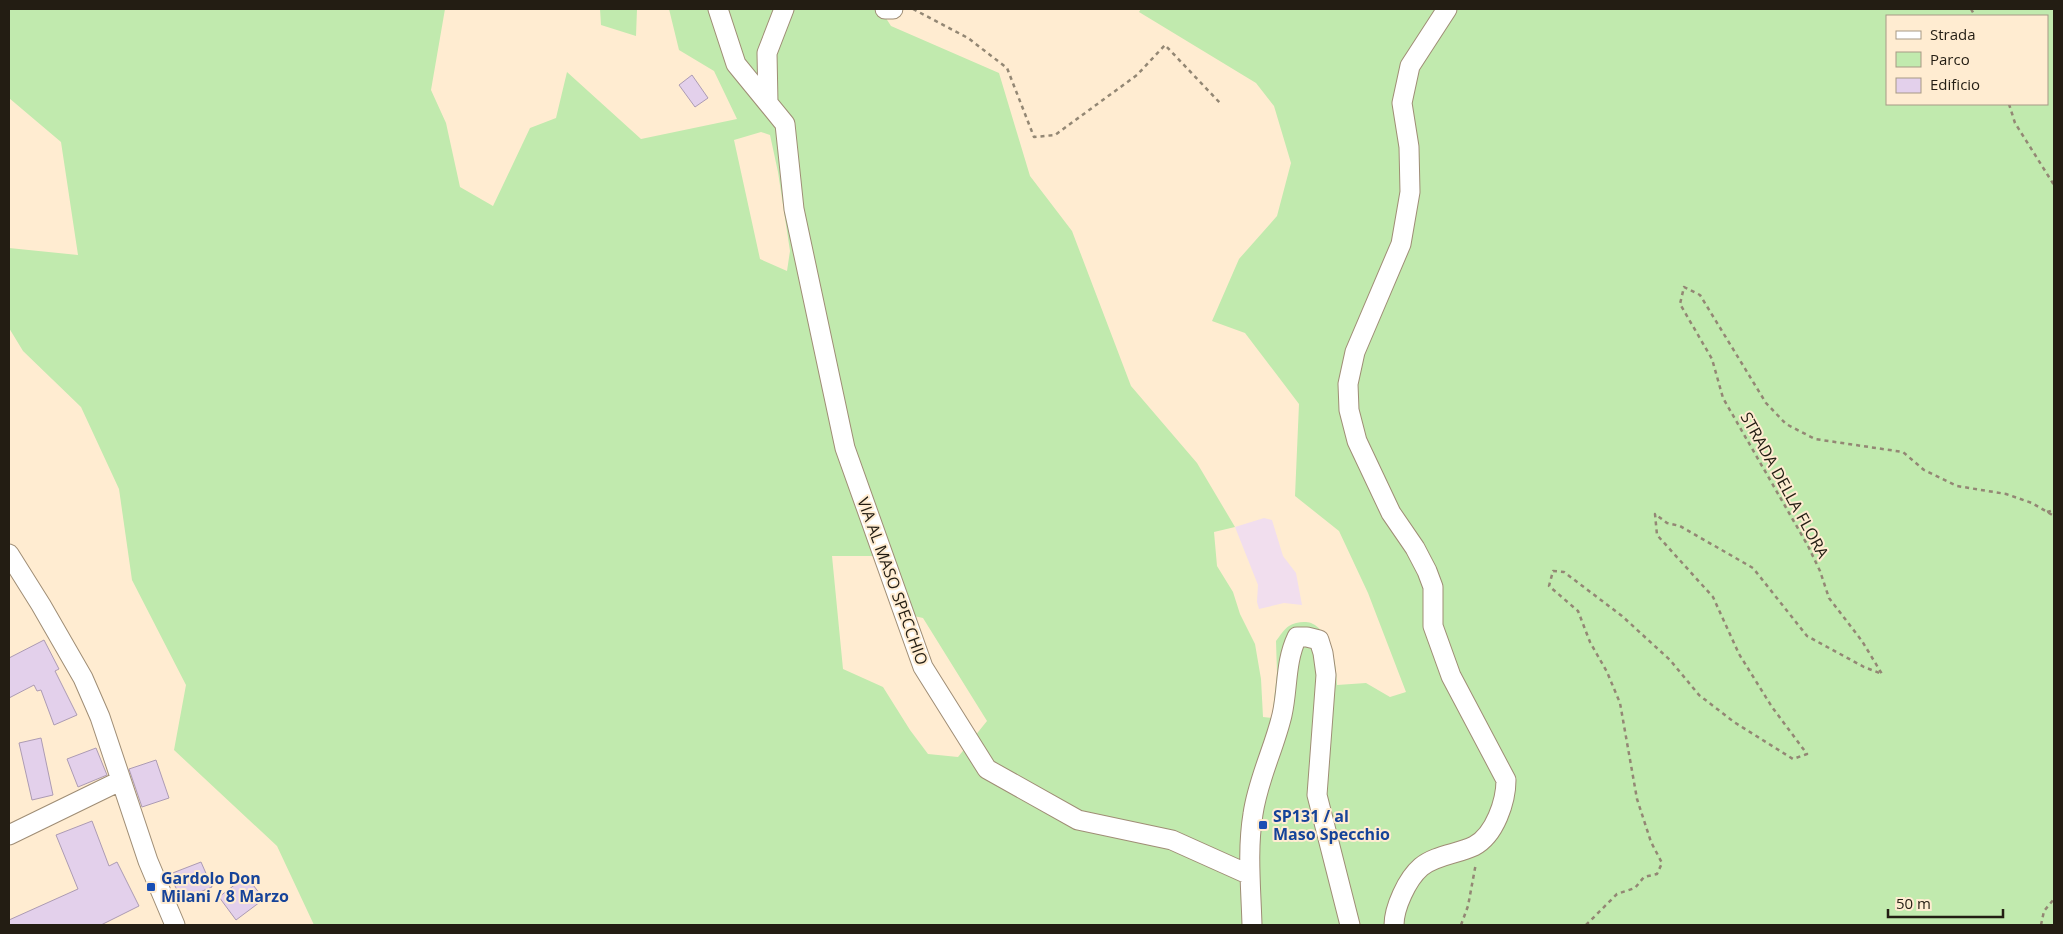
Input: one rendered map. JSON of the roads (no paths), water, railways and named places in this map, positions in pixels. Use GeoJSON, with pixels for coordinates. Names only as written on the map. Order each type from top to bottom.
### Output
{"type":"FeatureCollection","features":[{"type":"Feature","properties":{"kind":"street","name":"VIA AL MASO SPECCHIO"},"geometry":{"type":"LineString","coordinates":[[718,9],[736,64],[785,124],[794,209],[845,448],[923,667],[987,768],[1078,820],[1172,840],[1250,875]]}},
{"type":"Feature","properties":{"kind":"street"},"geometry":{"type":"LineString","coordinates":[[768,103],[767,53],[784,9]]}},
{"type":"Feature","properties":{"kind":"street"},"geometry":{"type":"LineString","coordinates":[[885,9],[893,9]]}},
{"type":"Feature","properties":{"kind":"street"},"geometry":{"type":"LineString","coordinates":[[1394,925],[1394,917],[1402,893],[1420,868],[1440,858],[1475,846],[1488,834],[1506,792],[1506,780],[1451,676],[1433,626],[1433,587],[1427,571],[1415,548],[1391,513],[1357,441],[1349,410],[1348,384],[1355,352],[1401,244],[1410,192],[1409,147],[1402,102],[1410,66],[1447,9]]}},
{"type":"Feature","properties":{"kind":"street"},"geometry":{"type":"LineString","coordinates":[[9,554],[83,678],[100,718],[148,860],[175,925]]}},
{"type":"Feature","properties":{"kind":"street"},"geometry":{"type":"LineString","coordinates":[[1252,925],[1250,875],[1253,815],[1263,769],[1282,715],[1288,659],[1298,637],[1319,640],[1323,654],[1326,675],[1317,795],[1350,925]]}},
{"type":"Feature","properties":{"kind":"street"},"geometry":{"type":"LineString","coordinates":[[9,835],[120,781]]}},
{"type":"Feature","properties":{"kind":"place","name":"SP131 / al Maso Specchio"},"geometry":{"type":"Point","coordinates":[1263,825]}},
{"type":"Feature","properties":{"kind":"place","name":"Gardolo Don Milani / 8 Marzo"},"geometry":{"type":"Point","coordinates":[151,887]}}]}
